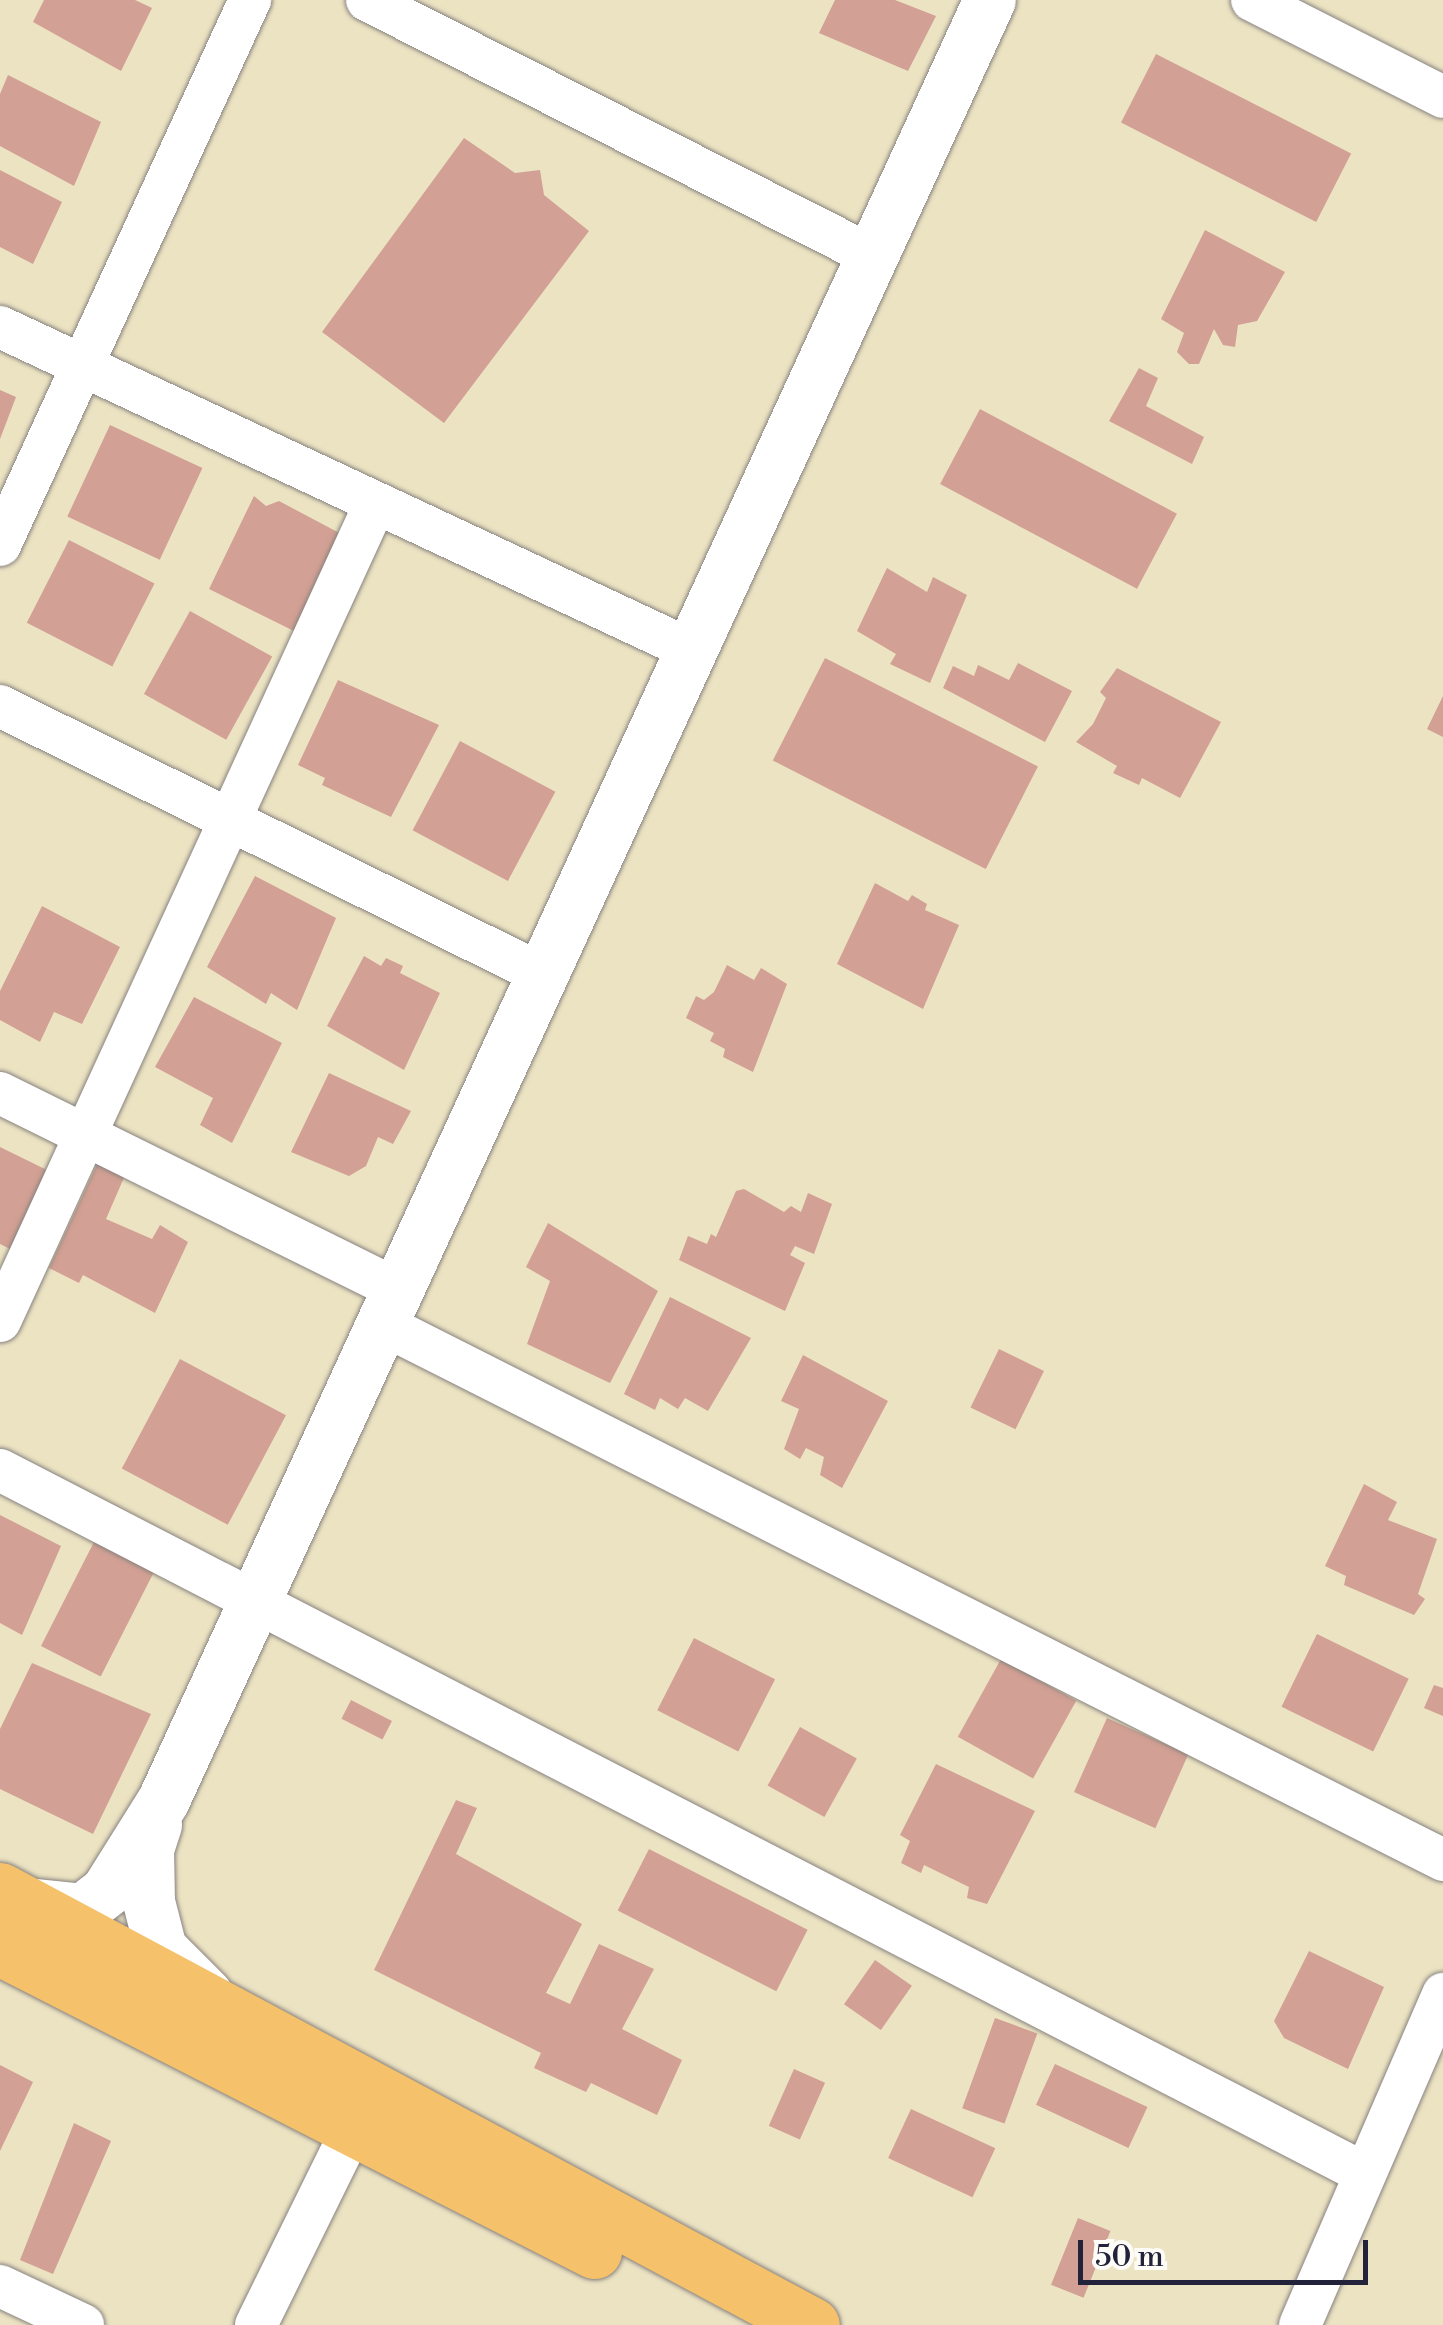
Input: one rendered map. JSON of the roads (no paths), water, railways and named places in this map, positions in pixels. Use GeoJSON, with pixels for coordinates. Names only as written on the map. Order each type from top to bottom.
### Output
{"type":"FeatureCollection","features":[{"type":"Feature","properties":{"kind":"highway"},"geometry":{"type":"LineString","coordinates":[[9,1914],[220,2008],[812,2325]]}},
{"type":"Feature","properties":{"kind":"highway"},"geometry":{"type":"LineString","coordinates":[[9,1914],[354,2126],[738,2325]]}},
{"type":"Feature","properties":{"kind":"street"},"geometry":{"type":"LineString","coordinates":[[0,545],[250,0]]}},
{"type":"Feature","properties":{"kind":"street"},"geometry":{"type":"LineString","coordinates":[[367,0],[872,256]]}},
{"type":"Feature","properties":{"kind":"street"},"geometry":{"type":"LineString","coordinates":[[220,2008],[161,1949],[149,1902],[148,1850],[164,1800],[990,0]]}},
{"type":"Feature","properties":{"kind":"street"},"geometry":{"type":"LineString","coordinates":[[1252,0],[1443,97]]}},
{"type":"Feature","properties":{"kind":"street"},"geometry":{"type":"LineString","coordinates":[[0,327],[692,650]]}},
{"type":"Feature","properties":{"kind":"street"},"geometry":{"type":"LineString","coordinates":[[0,1321],[376,504]]}},
{"type":"Feature","properties":{"kind":"street"},"geometry":{"type":"LineString","coordinates":[[0,706],[543,974]]}},
{"type":"Feature","properties":{"kind":"street"},"geometry":{"type":"LineString","coordinates":[[0,1094],[85,1136],[390,1307],[1443,1860]]}},
{"type":"Feature","properties":{"kind":"street"},"geometry":{"type":"LineString","coordinates":[[0,1470],[1364,2173]]}},
{"type":"Feature","properties":{"kind":"street"},"geometry":{"type":"LineString","coordinates":[[9,1914],[83,1910],[107,1891],[164,1800]]}},
{"type":"Feature","properties":{"kind":"street"},"geometry":{"type":"LineString","coordinates":[[1300,2325],[1443,1994]]}},
{"type":"Feature","properties":{"kind":"street"},"geometry":{"type":"LineString","coordinates":[[256,2325],[354,2126]]}},
{"type":"Feature","properties":{"kind":"street"},"geometry":{"type":"LineString","coordinates":[[0,2286],[82,2325]]}}]}
